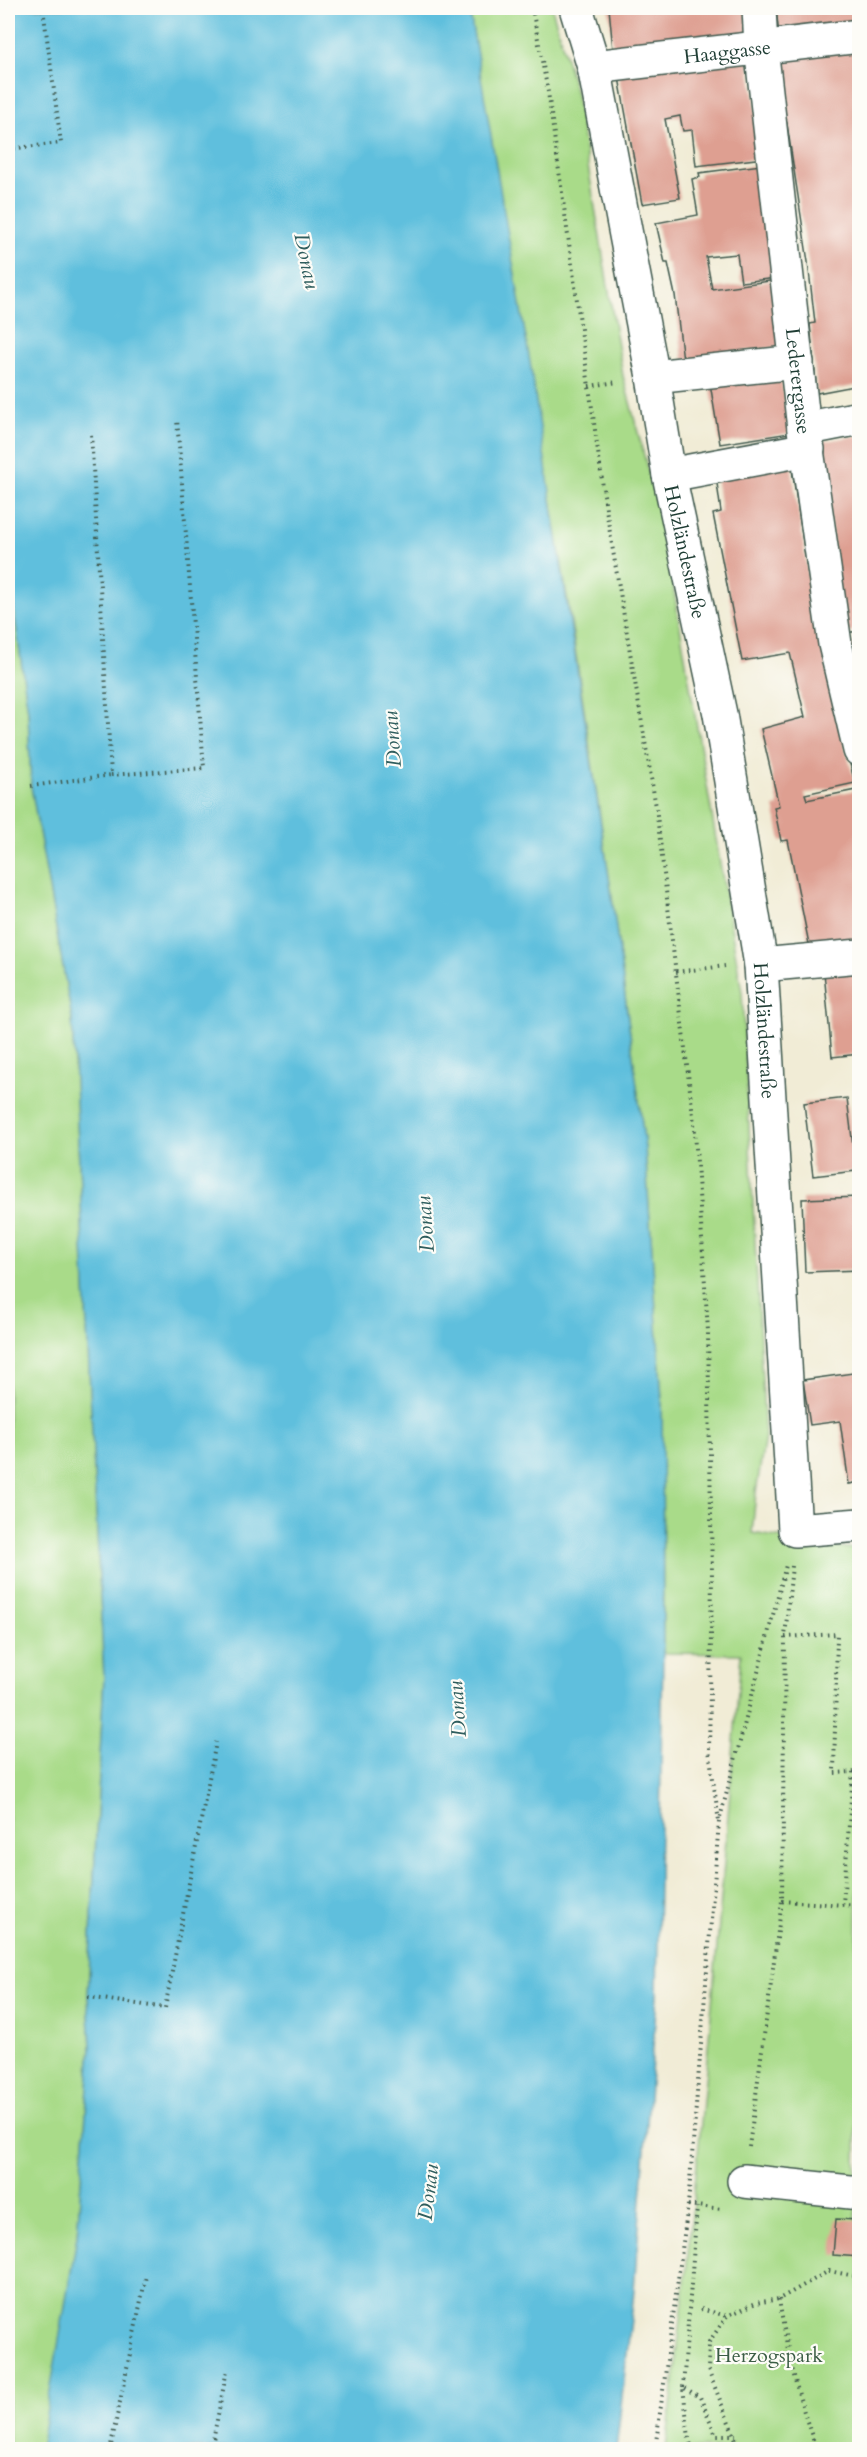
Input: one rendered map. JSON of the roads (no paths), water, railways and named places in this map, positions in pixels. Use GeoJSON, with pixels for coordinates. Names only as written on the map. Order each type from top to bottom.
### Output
{"type":"FeatureCollection","features":[{"type":"Feature","properties":{"kind":"street","name":"Holzländestraße"},"geometry":{"type":"LineString","coordinates":[[576,8],[594,67],[653,377],[669,475],[720,714],[761,965],[795,1530],[860,1525]]}},
{"type":"Feature","properties":{"kind":"street","name":"Lederergasse"},"geometry":{"type":"LineString","coordinates":[[759,8],[761,47],[806,439],[835,645],[860,750]]}},
{"type":"Feature","properties":{"kind":"street","name":"Haaggasse"},"geometry":{"type":"LineString","coordinates":[[594,67],[860,36]]}},
{"type":"Feature","properties":{"kind":"street"},"geometry":{"type":"LineString","coordinates":[[653,377],[797,362]]}},
{"type":"Feature","properties":{"kind":"street","name":"Holzländestraße"},"geometry":{"type":"LineString","coordinates":[[669,475],[806,439],[860,418]]}},
{"type":"Feature","properties":{"kind":"street"},"geometry":{"type":"LineString","coordinates":[[761,965],[860,956]]}},
{"type":"Feature","properties":{"kind":"street"},"geometry":{"type":"LineString","coordinates":[[744,2181],[860,2193]]}},
{"type":"Feature","properties":{"kind":"water","name":"Donau"},"geometry":{"type":"Polygon","coordinates":[[[8,8],[469,8],[530,362],[611,890],[645,1147],[662,1400],[663,1653],[657,1996],[633,2302],[616,2449],[40,2449],[77,2237],[91,2046],[88,1997],[104,1677],[72,1018],[31,786],[28,711],[8,566],[8,8]]]}},
{"type":"Feature","properties":{"kind":"park label","name":"Herzogspark"},"geometry":{"type":"Point","coordinates":[769,2355]}}]}
